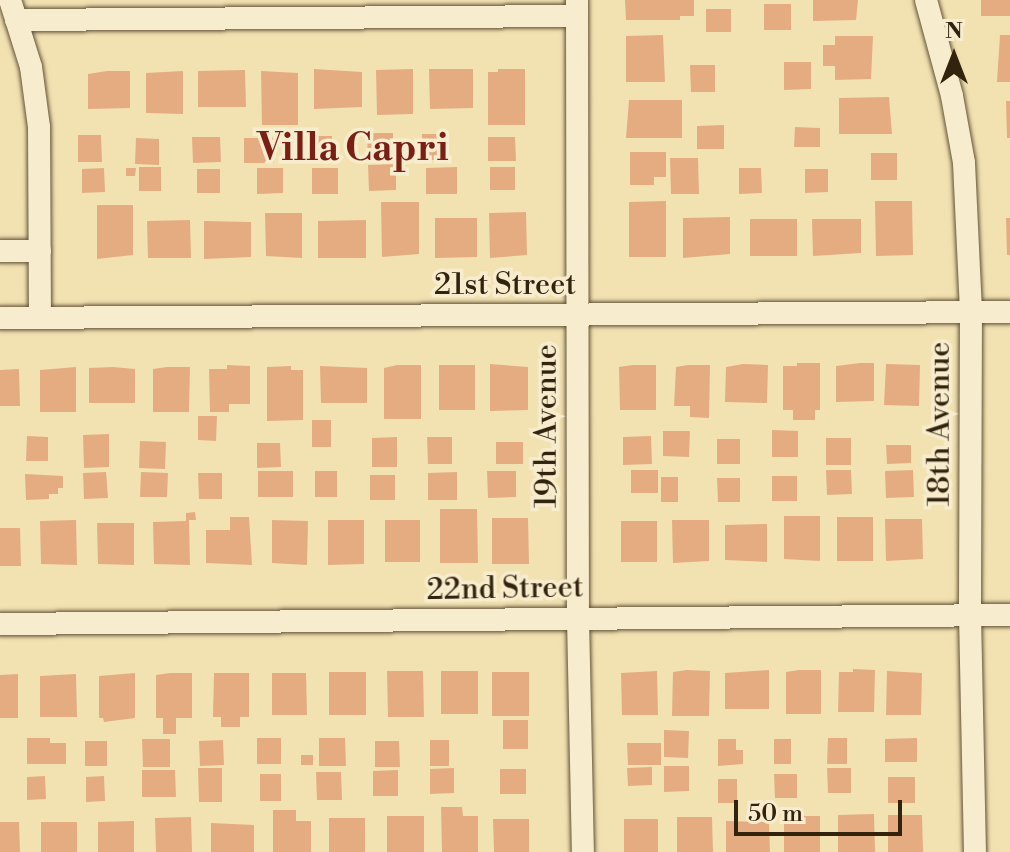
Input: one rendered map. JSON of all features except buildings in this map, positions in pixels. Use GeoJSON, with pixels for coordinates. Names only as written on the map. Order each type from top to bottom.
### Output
{"type":"FeatureCollection","features":[{"type":"Feature","properties":{"kind":"street","name":"18th Avenue"},"geometry":{"type":"LineString","coordinates":[[926,0],[952,96],[964,163],[971,313],[970,615],[975,852]]}},
{"type":"Feature","properties":{"kind":"street"},"geometry":{"type":"LineString","coordinates":[[40,317],[37,103],[31,67],[13,10],[577,8]]}},
{"type":"Feature","properties":{"kind":"street","name":"19th Avenue"},"geometry":{"type":"LineString","coordinates":[[577,8],[578,618],[583,852]]}},
{"type":"Feature","properties":{"kind":"street"},"geometry":{"type":"LineString","coordinates":[[0,251],[40,251]]}},
{"type":"Feature","properties":{"kind":"street","name":"21st Street"},"geometry":{"type":"LineString","coordinates":[[0,318],[1010,312]]}},
{"type":"Feature","properties":{"kind":"street","name":"22nd Street"},"geometry":{"type":"LineString","coordinates":[[0,624],[1010,615]]}},
{"type":"Feature","properties":{"kind":"district","name":"Villa Capri"},"geometry":{"type":"Point","coordinates":[353,149]}}]}
